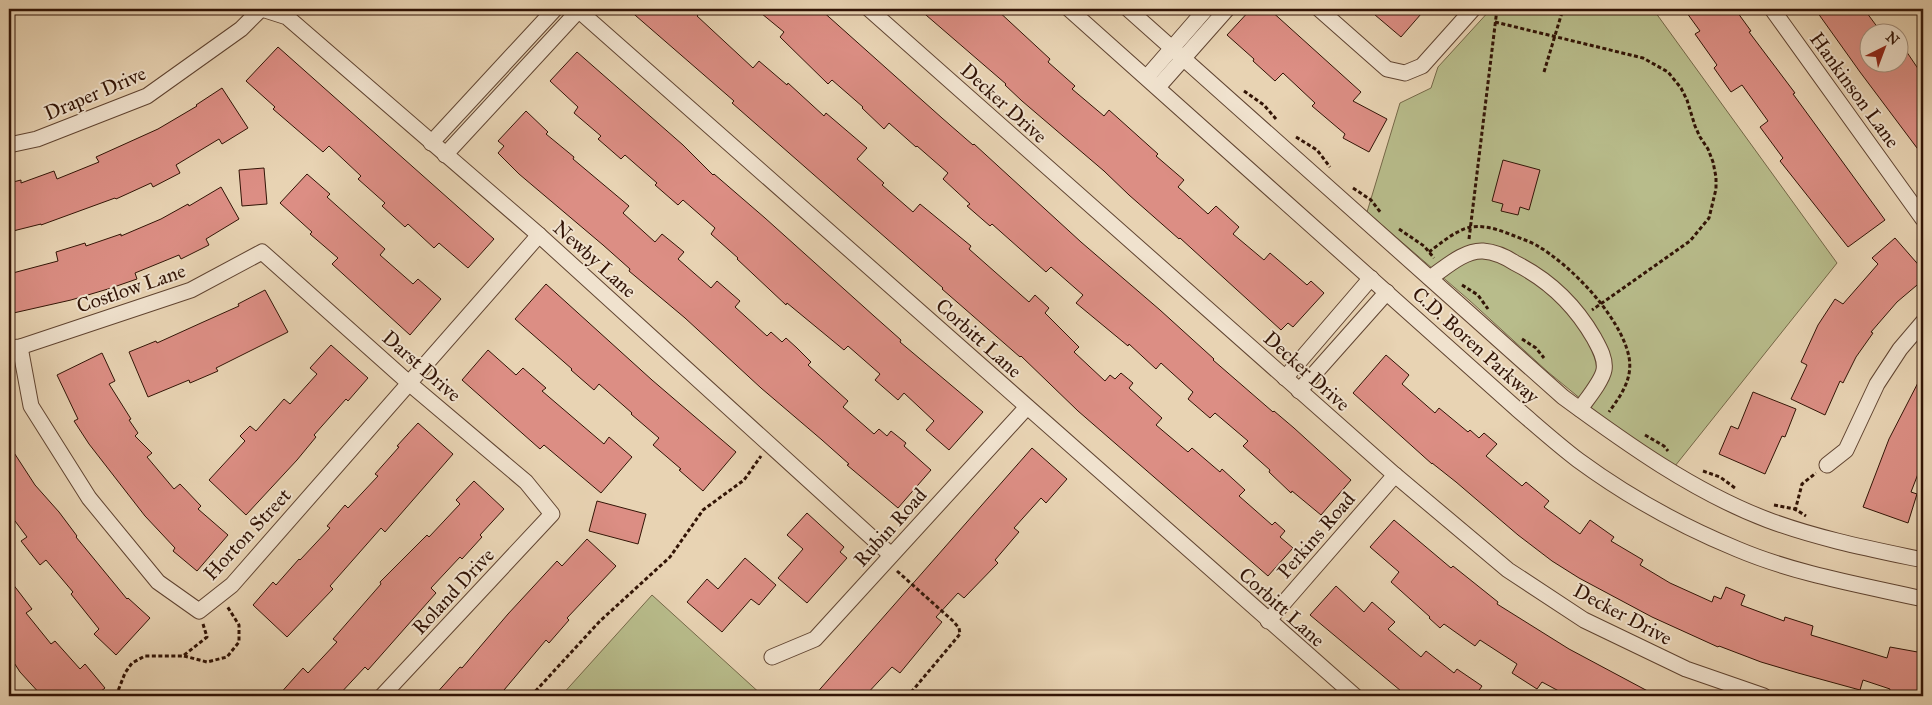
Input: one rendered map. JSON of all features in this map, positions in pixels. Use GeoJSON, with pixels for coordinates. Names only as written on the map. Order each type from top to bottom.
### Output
{"type":"FeatureCollection","features":[{"type":"Feature","properties":{"kind":"street","name":"Newby Lane"},"geometry":{"type":"LineString","coordinates":[[261,9],[287,17],[445,156],[539,235],[891,555]]}},
{"type":"Feature","properties":{"kind":"street","name":"Draper Drive"},"geometry":{"type":"LineString","coordinates":[[9,145],[37,139],[147,96],[241,29],[261,9]]}},
{"type":"Feature","properties":{"kind":"street"},"geometry":{"type":"LineString","coordinates":[[431,143],[555,9]]}},
{"type":"Feature","properties":{"kind":"street"},"geometry":{"type":"LineString","coordinates":[[445,156],[579,9]]}},
{"type":"Feature","properties":{"kind":"street","name":"Corbitt Lane"},"geometry":{"type":"LineString","coordinates":[[579,9],[1268,621],[1355,696]]}},
{"type":"Feature","properties":{"kind":"street","name":"Decker Drive"},"geometry":{"type":"LineString","coordinates":[[869,9],[1299,391],[1508,570],[1584,620],[1686,669],[1764,696]]}},
{"type":"Feature","properties":{"kind":"street","name":"C.D. Boren Parkway"},"geometry":{"type":"LineString","coordinates":[[1069,9],[1517,409],[1577,459],[1627,493],[1679,522],[1738,550],[1799,571],[1923,599]]}},
{"type":"Feature","properties":{"kind":"street","name":"C.D. Boren Parkway"},"geometry":{"type":"LineString","coordinates":[[1128,9],[1563,397],[1584,404],[1627,444],[1703,490],[1768,520],[1847,544],[1923,560]]}},
{"type":"Feature","properties":{"kind":"street"},"geometry":{"type":"LineString","coordinates":[[1152,82],[1172,48],[1206,9]]}},
{"type":"Feature","properties":{"kind":"street"},"geometry":{"type":"LineString","coordinates":[[1152,82],[1183,58],[1227,9]]}},
{"type":"Feature","properties":{"kind":"street"},"geometry":{"type":"LineString","coordinates":[[1319,9],[1387,69],[1405,73],[1422,66],[1473,9]]}},
{"type":"Feature","properties":{"kind":"street","name":"Hankinson Lane"},"geometry":{"type":"LineString","coordinates":[[1772,9],[1923,219]]}},
{"type":"Feature","properties":{"kind":"street","name":"Horton Street"},"geometry":{"type":"LineString","coordinates":[[199,611],[232,585],[539,235]]}},
{"type":"Feature","properties":{"kind":"street"},"geometry":{"type":"LineString","coordinates":[[1430,278],[1467,254],[1474,251],[1484,251],[1496,253],[1537,275],[1561,294],[1581,318],[1600,349],[1604,370],[1584,404]]}},
{"type":"Feature","properties":{"kind":"street","name":"Darst Drive"},"geometry":{"type":"LineString","coordinates":[[262,252],[410,384],[526,482],[552,514]]}},
{"type":"Feature","properties":{"kind":"street","name":"Costlow Lane"},"geometry":{"type":"LineString","coordinates":[[14,348],[191,290],[262,252]]}},
{"type":"Feature","properties":{"kind":"street"},"geometry":{"type":"LineString","coordinates":[[1285,378],[1371,278]]}},
{"type":"Feature","properties":{"kind":"street"},"geometry":{"type":"LineString","coordinates":[[1299,391],[1386,292]]}},
{"type":"Feature","properties":{"kind":"street"},"geometry":{"type":"LineString","coordinates":[[1827,465],[1846,450],[1877,384],[1900,349],[1923,322]]}},
{"type":"Feature","properties":{"kind":"street"},"geometry":{"type":"LineString","coordinates":[[14,348],[31,406],[89,498],[158,582],[199,611]]}},
{"type":"Feature","properties":{"kind":"street","name":"Rubin Road"},"geometry":{"type":"LineString","coordinates":[[772,657],[815,639],[1027,407]]}},
{"type":"Feature","properties":{"kind":"street","name":"Perkins Road"},"geometry":{"type":"LineString","coordinates":[[1268,621],[1395,475]]}},
{"type":"Feature","properties":{"kind":"street","name":"Roland Drive"},"geometry":{"type":"LineString","coordinates":[[382,696],[552,514]]}},
{"type":"Feature","properties":{"kind":"path"},"geometry":{"type":"LineString","coordinates":[[1467,254],[1497,9]]}},
{"type":"Feature","properties":{"kind":"path"},"geometry":{"type":"LineString","coordinates":[[1544,72],[1563,9]]}},
{"type":"Feature","properties":{"kind":"path"},"geometry":{"type":"LineString","coordinates":[[1495,22],[1643,58],[1668,72],[1681,88],[1695,126],[1708,149],[1716,177],[1716,189],[1709,218],[1690,241],[1581,318]]}},
{"type":"Feature","properties":{"kind":"path"},"geometry":{"type":"LineString","coordinates":[[1240,88],[1264,105],[1280,125]]}},
{"type":"Feature","properties":{"kind":"path"},"geometry":{"type":"LineString","coordinates":[[1295,136],[1316,150],[1331,168]]}},
{"type":"Feature","properties":{"kind":"path"},"geometry":{"type":"LineString","coordinates":[[1350,186],[1370,200],[1382,214]]}},
{"type":"Feature","properties":{"kind":"path"},"geometry":{"type":"LineString","coordinates":[[1395,226],[1424,246],[1457,283],[1478,295],[1489,310]]}},
{"type":"Feature","properties":{"kind":"path"},"geometry":{"type":"LineString","coordinates":[[1515,334],[1536,348],[1548,362]]}},
{"type":"Feature","properties":{"kind":"path"},"geometry":{"type":"LineString","coordinates":[[1584,404],[1608,414]]}},
{"type":"Feature","properties":{"kind":"path"},"geometry":{"type":"LineString","coordinates":[[1643,434],[1664,446],[1674,457]]}},
{"type":"Feature","properties":{"kind":"path"},"geometry":{"type":"LineString","coordinates":[[531,696],[600,621],[670,557],[703,510],[744,480],[770,444]]}},
{"type":"Feature","properties":{"kind":"path"},"geometry":{"type":"LineString","coordinates":[[1790,527],[1802,484],[1827,465]]}},
{"type":"Feature","properties":{"kind":"path"},"geometry":{"type":"LineString","coordinates":[[1700,471],[1720,477],[1741,492]]}},
{"type":"Feature","properties":{"kind":"path"},"geometry":{"type":"LineString","coordinates":[[1772,504],[1795,509],[1808,517]]}},
{"type":"Feature","properties":{"kind":"path"},"geometry":{"type":"LineString","coordinates":[[116,696],[125,673],[132,663],[145,656],[183,656],[207,662],[227,657],[239,642],[239,625],[219,594]]}},
{"type":"Feature","properties":{"kind":"path"},"geometry":{"type":"LineString","coordinates":[[183,656],[207,637],[199,611]]}},
{"type":"Feature","properties":{"kind":"green space"},"geometry":{"type":"Polygon","coordinates":[[[1491,9],[1653,9],[1837,263],[1675,466],[1610,423],[1548,372],[1469,300],[1367,212],[1400,103],[1431,88],[1438,67],[1491,9]]]}},
{"type":"Feature","properties":{"kind":"green space"},"geometry":{"type":"Polygon","coordinates":[[[652,595],[763,696],[561,696],[652,595]]]}},
{"type":"Feature","properties":{"kind":"building"},"geometry":{"type":"Polygon","coordinates":[[[628,9],[704,9],[697,16],[753,68],[759,61],[787,85],[788,83],[824,116],[826,113],[867,148],[857,159],[884,183],[882,185],[913,212],[920,204],[971,246],[969,249],[1029,302],[1035,295],[1049,308],[1045,313],[1079,347],[1074,352],[1105,381],[1110,375],[1115,379],[1121,373],[1133,383],[1129,388],[1162,418],[1156,425],[1188,452],[1192,448],[1220,472],[1222,469],[1245,490],[1239,496],[1272,525],[1275,522],[1285,531],[1280,537],[1293,548],[1268,576],[1078,411],[1021,356],[942,289],[732,103],[734,101],[628,9]]]}},
{"type":"Feature","properties":{"kind":"building"},"geometry":{"type":"Polygon","coordinates":[[[756,9],[820,9],[1160,310],[1213,360],[1294,428],[1351,480],[1321,515],[1292,491],[1291,493],[1269,472],[1270,470],[1243,446],[1248,441],[1215,413],[1210,418],[1188,399],[1193,392],[1161,363],[1156,369],[1129,344],[1128,346],[1076,303],[1083,295],[1051,267],[1046,272],[992,224],[990,226],[967,206],[970,204],[943,179],[948,173],[889,123],[884,129],[863,107],[832,80],[828,84],[780,37],[784,32],[756,9]]]}},
{"type":"Feature","properties":{"kind":"building"},"geometry":{"type":"Polygon","coordinates":[[[919,9],[996,9],[1050,59],[1048,62],[1075,86],[1072,89],[1104,116],[1109,110],[1158,154],[1156,156],[1184,180],[1178,187],[1208,214],[1216,206],[1239,227],[1233,234],[1264,260],[1270,253],[1307,285],[1311,281],[1324,293],[1293,327],[1288,323],[1281,330],[1180,238],[919,9]]]}},
{"type":"Feature","properties":{"kind":"building"},"geometry":{"type":"Polygon","coordinates":[[[1251,9],[1269,9],[1361,92],[1353,101],[1387,119],[1369,152],[1343,138],[1345,134],[1312,106],[1315,103],[1283,73],[1275,81],[1227,35],[1251,9]]]}},
{"type":"Feature","properties":{"kind":"building"},"geometry":{"type":"Polygon","coordinates":[[[1368,9],[1415,9],[1421,14],[1401,37],[1368,9]]]}},
{"type":"Feature","properties":{"kind":"building"},"geometry":{"type":"Polygon","coordinates":[[[1684,9],[1735,9],[1751,31],[1749,32],[1795,93],[1793,94],[1885,220],[1848,247],[1780,161],[1783,158],[1760,127],[1768,121],[1742,85],[1731,92],[1714,68],[1717,65],[1695,34],[1700,31],[1684,9]]]}},
{"type":"Feature","properties":{"kind":"building"},"geometry":{"type":"Polygon","coordinates":[[[1815,9],[1864,9],[1874,22],[1860,22],[1860,72],[1815,9]]]}},
{"type":"Feature","properties":{"kind":"building"},"geometry":{"type":"Polygon","coordinates":[[[278,47],[494,239],[468,268],[439,243],[434,248],[408,224],[405,227],[382,206],[385,203],[358,179],[361,176],[329,146],[323,152],[273,109],[275,107],[246,81],[278,47]]]}},
{"type":"Feature","properties":{"kind":"building"},"geometry":{"type":"Polygon","coordinates":[[[577,52],[683,145],[713,175],[765,218],[901,340],[900,342],[983,412],[949,450],[926,430],[934,421],[904,393],[898,400],[875,380],[880,374],[848,346],[844,350],[787,303],[786,305],[711,234],[715,228],[683,200],[678,205],[655,185],[657,183],[625,155],[621,159],[598,139],[601,136],[574,113],[578,107],[550,81],[577,52]]]}},
{"type":"Feature","properties":{"kind":"building"},"geometry":{"type":"Polygon","coordinates":[[[1910,57],[1923,76],[1923,156],[1860,72],[1910,72],[1910,57]]]}},
{"type":"Feature","properties":{"kind":"building"},"geometry":{"type":"Polygon","coordinates":[[[222,88],[248,128],[222,144],[219,139],[176,165],[180,173],[153,187],[151,183],[116,199],[41,225],[9,232],[9,183],[21,180],[21,183],[54,171],[57,179],[99,162],[96,157],[158,129],[197,106],[222,88]]]}},
{"type":"Feature","properties":{"kind":"building"},"geometry":{"type":"Polygon","coordinates":[[[526,111],[548,132],[546,134],[574,157],[573,159],[629,206],[623,213],[655,242],[662,234],[684,252],[678,259],[711,288],[717,281],[740,301],[735,307],[767,336],[771,332],[782,342],[786,338],[797,348],[811,362],[808,365],[848,401],[843,407],[874,434],[879,429],[887,436],[891,431],[906,443],[904,446],[931,470],[898,508],[847,465],[849,464],[761,388],[685,318],[629,271],[630,269],[603,245],[519,174],[498,153],[504,146],[498,141],[526,111]]]}},
{"type":"Feature","properties":{"kind":"building"},"geometry":{"type":"Polygon","coordinates":[[[1503,160],[1540,170],[1529,210],[1520,207],[1518,215],[1501,211],[1503,204],[1492,201],[1503,160]]]}},
{"type":"Feature","properties":{"kind":"building"},"geometry":{"type":"Polygon","coordinates":[[[264,168],[267,204],[242,206],[239,170],[264,168]]]}},
{"type":"Feature","properties":{"kind":"building"},"geometry":{"type":"Polygon","coordinates":[[[307,174],[330,194],[327,197],[385,249],[380,255],[413,284],[418,279],[441,299],[410,335],[332,264],[338,258],[310,234],[312,232],[280,203],[307,174]]]}},
{"type":"Feature","properties":{"kind":"building"},"geometry":{"type":"Polygon","coordinates":[[[221,187],[239,219],[206,239],[209,245],[181,259],[179,255],[135,273],[137,279],[71,300],[9,314],[9,274],[58,261],[56,252],[85,243],[86,246],[121,234],[121,236],[161,219],[188,204],[189,206],[221,187]]]}},
{"type":"Feature","properties":{"kind":"building"},"geometry":{"type":"Polygon","coordinates":[[[1895,238],[1923,270],[1923,280],[1897,302],[1871,332],[1873,333],[1856,357],[1843,383],[1840,381],[1825,415],[1791,399],[1807,365],[1801,362],[1818,325],[1835,299],[1843,304],[1878,264],[1872,258],[1895,238]]]}},
{"type":"Feature","properties":{"kind":"building"},"geometry":{"type":"Polygon","coordinates":[[[546,284],[652,380],[736,452],[703,491],[653,445],[659,438],[632,413],[599,384],[594,390],[515,319],[546,284]]]}},
{"type":"Feature","properties":{"kind":"building"},"geometry":{"type":"Polygon","coordinates":[[[265,290],[288,332],[216,368],[218,371],[190,383],[189,380],[148,397],[129,352],[156,341],[157,343],[239,306],[238,304],[265,290]]]}},
{"type":"Feature","properties":{"kind":"building"},"geometry":{"type":"Polygon","coordinates":[[[331,345],[368,378],[348,401],[346,399],[314,435],[316,437],[297,460],[246,515],[209,480],[245,441],[240,436],[250,426],[256,431],[284,399],[290,404],[317,374],[310,368],[331,345]]]}},
{"type":"Feature","properties":{"kind":"building"},"geometry":{"type":"Polygon","coordinates":[[[488,350],[516,375],[523,368],[546,388],[542,391],[604,444],[609,437],[632,457],[601,493],[544,445],[540,449],[462,380],[488,350]]]}},
{"type":"Feature","properties":{"kind":"building"},"geometry":{"type":"Polygon","coordinates":[[[102,353],[115,381],[109,384],[138,433],[135,436],[152,453],[147,457],[174,489],[180,484],[201,506],[198,509],[228,535],[197,571],[173,551],[175,548],[145,516],[89,444],[74,421],[78,419],[57,375],[102,353]]]}},
{"type":"Feature","properties":{"kind":"building"},"geometry":{"type":"Polygon","coordinates":[[[1386,355],[1409,375],[1402,384],[1435,413],[1439,408],[1468,432],[1470,430],[1479,438],[1484,433],[1497,444],[1486,456],[1522,486],[1526,482],[1549,501],[1544,507],[1580,534],[1590,520],[1614,537],[1611,541],[1643,560],[1640,565],[1670,583],[1712,602],[1714,596],[1721,599],[1726,587],[1745,595],[1741,605],[1784,621],[1785,617],[1813,626],[1811,635],[1887,658],[1890,647],[1923,653],[1923,696],[1889,694],[1890,689],[1863,680],[1860,690],[1761,662],[1718,647],[1652,617],[1579,578],[1552,561],[1432,464],[1353,393],[1386,355]]]}},
{"type":"Feature","properties":{"kind":"building"},"geometry":{"type":"Polygon","coordinates":[[[1923,373],[1923,461],[1911,492],[1917,494],[1908,523],[1863,507],[1889,439],[1923,373]]]}},
{"type":"Feature","properties":{"kind":"building"},"geometry":{"type":"Polygon","coordinates":[[[1753,392],[1796,409],[1785,437],[1782,436],[1765,474],[1719,454],[1731,426],[1738,429],[1753,392]]]}},
{"type":"Feature","properties":{"kind":"building"},"geometry":{"type":"Polygon","coordinates":[[[418,423],[453,454],[385,532],[381,528],[330,586],[333,589],[287,637],[253,605],[273,582],[276,585],[330,528],[327,526],[345,505],[348,508],[378,476],[375,474],[418,423]]]}},
{"type":"Feature","properties":{"kind":"building"},"geometry":{"type":"Polygon","coordinates":[[[9,445],[35,485],[59,512],[76,537],[127,599],[150,618],[116,655],[94,634],[99,629],[71,594],[73,592],[46,560],[40,565],[21,541],[27,537],[9,513],[9,445]]]}},
{"type":"Feature","properties":{"kind":"building"},"geometry":{"type":"Polygon","coordinates":[[[1032,448],[1067,479],[1046,503],[1041,498],[1014,528],[1019,532],[995,560],[998,563],[964,598],[958,593],[936,617],[942,622],[900,673],[892,667],[865,696],[814,696],[1032,448]]]}},
{"type":"Feature","properties":{"kind":"building"},"geometry":{"type":"Polygon","coordinates":[[[474,481],[504,509],[480,535],[482,537],[462,559],[460,557],[431,588],[436,593],[368,670],[365,667],[338,696],[278,696],[303,668],[308,673],[337,642],[333,639],[381,584],[380,582],[427,535],[429,537],[460,504],[456,500],[474,481]]]}},
{"type":"Feature","properties":{"kind":"building"},"geometry":{"type":"Polygon","coordinates":[[[597,501],[646,514],[638,544],[589,531],[597,501]]]}},
{"type":"Feature","properties":{"kind":"building"},"geometry":{"type":"Polygon","coordinates":[[[807,513],[844,547],[840,552],[847,558],[807,603],[778,578],[803,549],[787,535],[807,513]]]}},
{"type":"Feature","properties":{"kind":"building"},"geometry":{"type":"Polygon","coordinates":[[[1394,520],[1451,568],[1453,566],[1498,602],[1497,604],[1569,649],[1657,696],[1568,696],[1542,682],[1537,689],[1512,673],[1517,664],[1480,640],[1475,646],[1444,624],[1440,628],[1391,582],[1399,572],[1370,547],[1394,520]]]}},
{"type":"Feature","properties":{"kind":"building"},"geometry":{"type":"Polygon","coordinates":[[[587,539],[616,566],[567,618],[569,620],[549,643],[546,640],[499,696],[434,696],[460,667],[462,668],[557,561],[562,566],[587,539]]]}},
{"type":"Feature","properties":{"kind":"building"},"geometry":{"type":"Polygon","coordinates":[[[745,558],[776,585],[759,605],[751,599],[722,632],[687,602],[707,579],[718,589],[745,558]]]}},
{"type":"Feature","properties":{"kind":"building"},"geometry":{"type":"Polygon","coordinates":[[[9,579],[32,609],[26,613],[51,644],[55,641],[80,669],[85,664],[105,688],[95,696],[42,696],[20,672],[9,655],[9,579]]]}},
{"type":"Feature","properties":{"kind":"building"},"geometry":{"type":"Polygon","coordinates":[[[1336,586],[1364,612],[1372,602],[1395,622],[1388,629],[1421,657],[1426,651],[1454,673],[1457,669],[1482,686],[1475,696],[1407,696],[1310,615],[1336,586]]]}}]}
